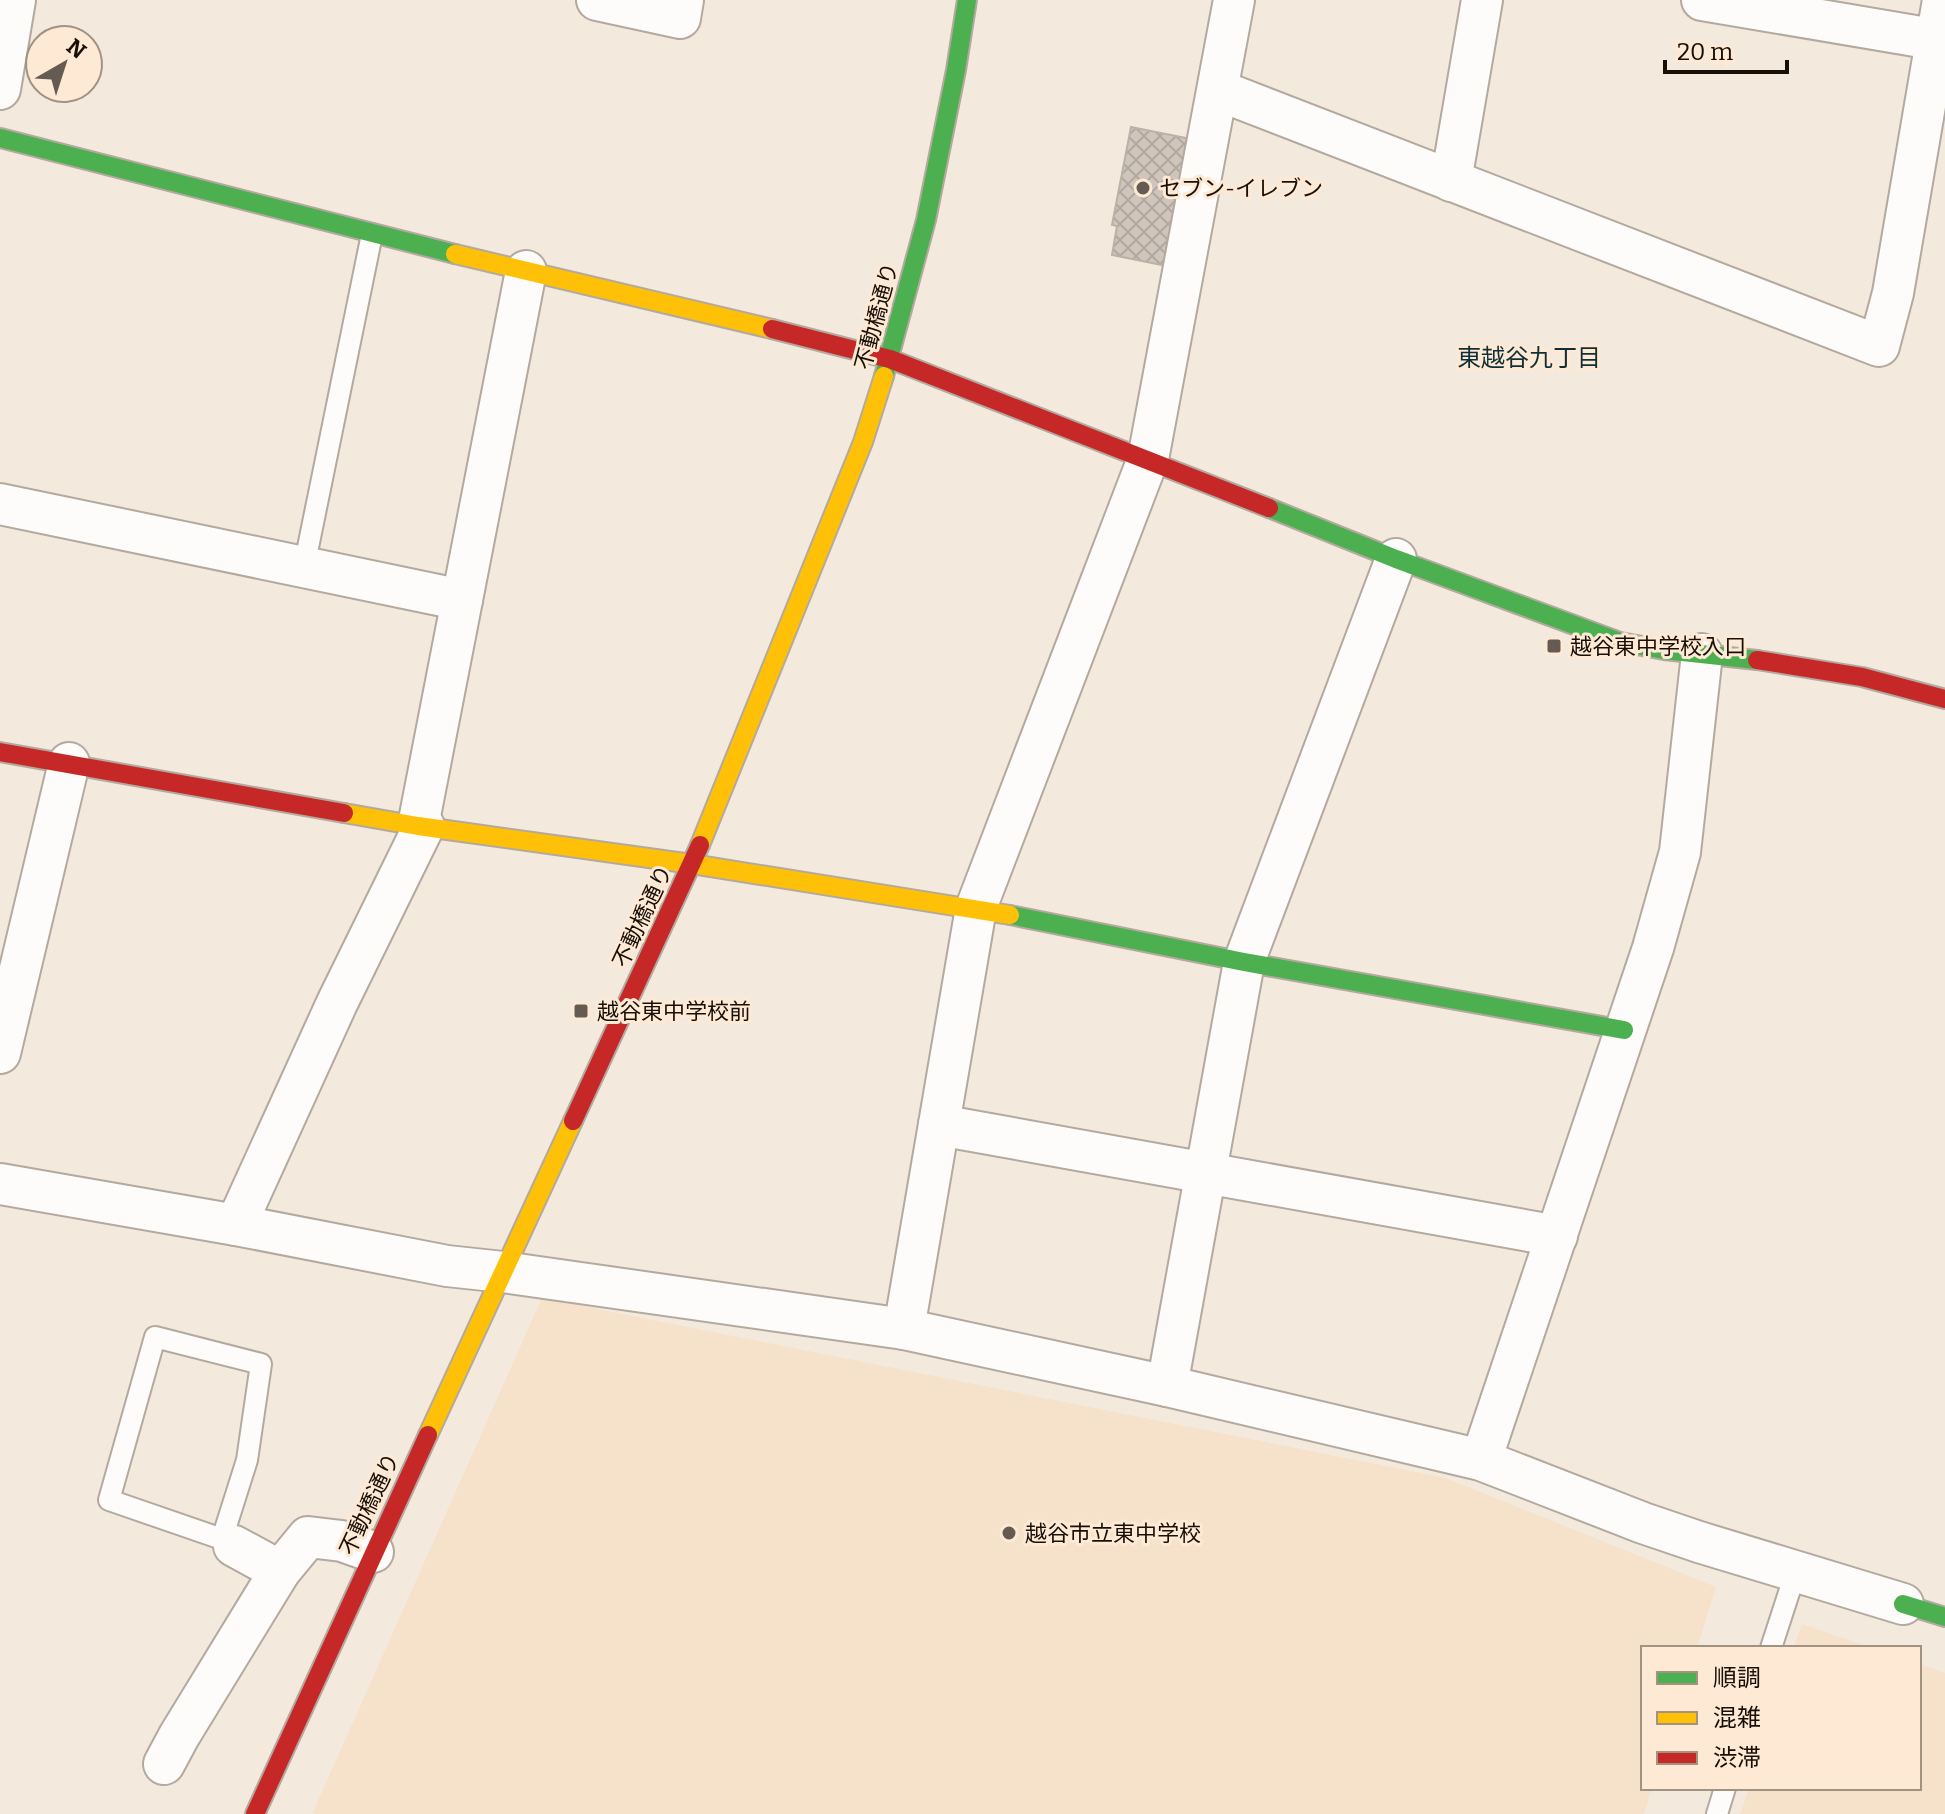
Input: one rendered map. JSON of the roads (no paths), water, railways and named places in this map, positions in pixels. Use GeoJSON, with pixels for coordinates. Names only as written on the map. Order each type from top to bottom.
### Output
{"type":"FeatureCollection","features":[{"type":"Feature","properties":{"kind":"street"},"geometry":{"type":"LineString","coordinates":[[0,89],[15,0]]}},
{"type":"Feature","properties":{"kind":"street"},"geometry":{"type":"LineString","coordinates":[[597,0],[680,18],[683,0]]}},
{"type":"Feature","properties":{"kind":"street","name":"不動橋通り"},"geometry":{"type":"LineString","coordinates":[[255,1814],[692,864],[863,442],[890,359],[926,220],[967,0]]}},
{"type":"Feature","properties":{"kind":"street"},"geometry":{"type":"LineString","coordinates":[[904,1329],[976,908],[1148,459],[1234,0]]}},
{"type":"Feature","properties":{"kind":"street"},"geometry":{"type":"LineString","coordinates":[[1451,181],[1482,0]]}},
{"type":"Feature","properties":{"kind":"street"},"geometry":{"type":"LineString","coordinates":[[1218,90],[1879,346],[1893,293],[1941,41],[1943,0]]}},
{"type":"Feature","properties":{"kind":"street"},"geometry":{"type":"LineString","coordinates":[[1709,1],[1941,41]]}},
{"type":"Feature","properties":{"kind":"street"},"geometry":{"type":"LineString","coordinates":[[0,138],[372,234],[890,359],[1396,559],[1620,642],[1862,677],[1945,699]]}},
{"type":"Feature","properties":{"kind":"street"},"geometry":{"type":"LineString","coordinates":[[236,1225],[421,826],[526,271]]}},
{"type":"Feature","properties":{"kind":"street"},"geometry":{"type":"LineString","coordinates":[[0,504],[462,600]]}},
{"type":"Feature","properties":{"kind":"street"},"geometry":{"type":"LineString","coordinates":[[1167,1386],[1244,962],[1396,559]]}},
{"type":"Feature","properties":{"kind":"street"},"geometry":{"type":"LineString","coordinates":[[1481,1460],[1653,948],[1680,852],[1702,654]]}},
{"type":"Feature","properties":{"kind":"street"},"geometry":{"type":"LineString","coordinates":[[0,752],[421,826],[976,908],[1244,962],[1624,1030]]}},
{"type":"Feature","properties":{"kind":"street"},"geometry":{"type":"LineString","coordinates":[[0,1053],[69,763]]}},
{"type":"Feature","properties":{"kind":"street"},"geometry":{"type":"LineString","coordinates":[[939,1125],[1557,1236]]}},
{"type":"Feature","properties":{"kind":"street"},"geometry":{"type":"LineString","coordinates":[[0,1184],[447,1266],[904,1329],[1167,1386],[1481,1460],[1643,1523],[1945,1617]]}},
{"type":"Feature","properties":{"kind":"street"},"geometry":{"type":"LineString","coordinates":[[164,1764],[280,1571],[308,1537],[342,1541],[373,1552]]}},
{"type":"Feature","properties":{"kind":"street"},"geometry":{"type":"LineString","coordinates":[[229,1540],[280,1571]]}},
{"type":"Feature","properties":{"kind":"lane"},"geometry":{"type":"LineString","coordinates":[[304,567],[372,234]]}},
{"type":"Feature","properties":{"kind":"lane"},"geometry":{"type":"LineString","coordinates":[[155,1337],[261,1364],[247,1460],[229,1540],[109,1500],[155,1337]]}},
{"type":"Feature","properties":{"kind":"lane"},"geometry":{"type":"LineString","coordinates":[[1772,1646],[1796,1571]]}},
{"type":"Feature","properties":{"kind":"lane"},"geometry":{"type":"LineString","coordinates":[[1717,1814],[1724,1790]]}},
{"type":"Feature","properties":{"kind":"place","name":"セブン-イレブン"},"geometry":{"type":"Point","coordinates":[1143,188]}},
{"type":"Feature","properties":{"kind":"place","name":"越谷東中学校入口"},"geometry":{"type":"Point","coordinates":[1554,646]}},
{"type":"Feature","properties":{"kind":"place","name":"越谷東中学校前"},"geometry":{"type":"Point","coordinates":[581,1011]}},
{"type":"Feature","properties":{"kind":"place","name":"越谷市立東中学校"},"geometry":{"type":"Point","coordinates":[1009,1533]}},
{"type":"Feature","properties":{"kind":"district","name":"東越谷九丁目"},"geometry":{"type":"Point","coordinates":[1529,358]}}]}
